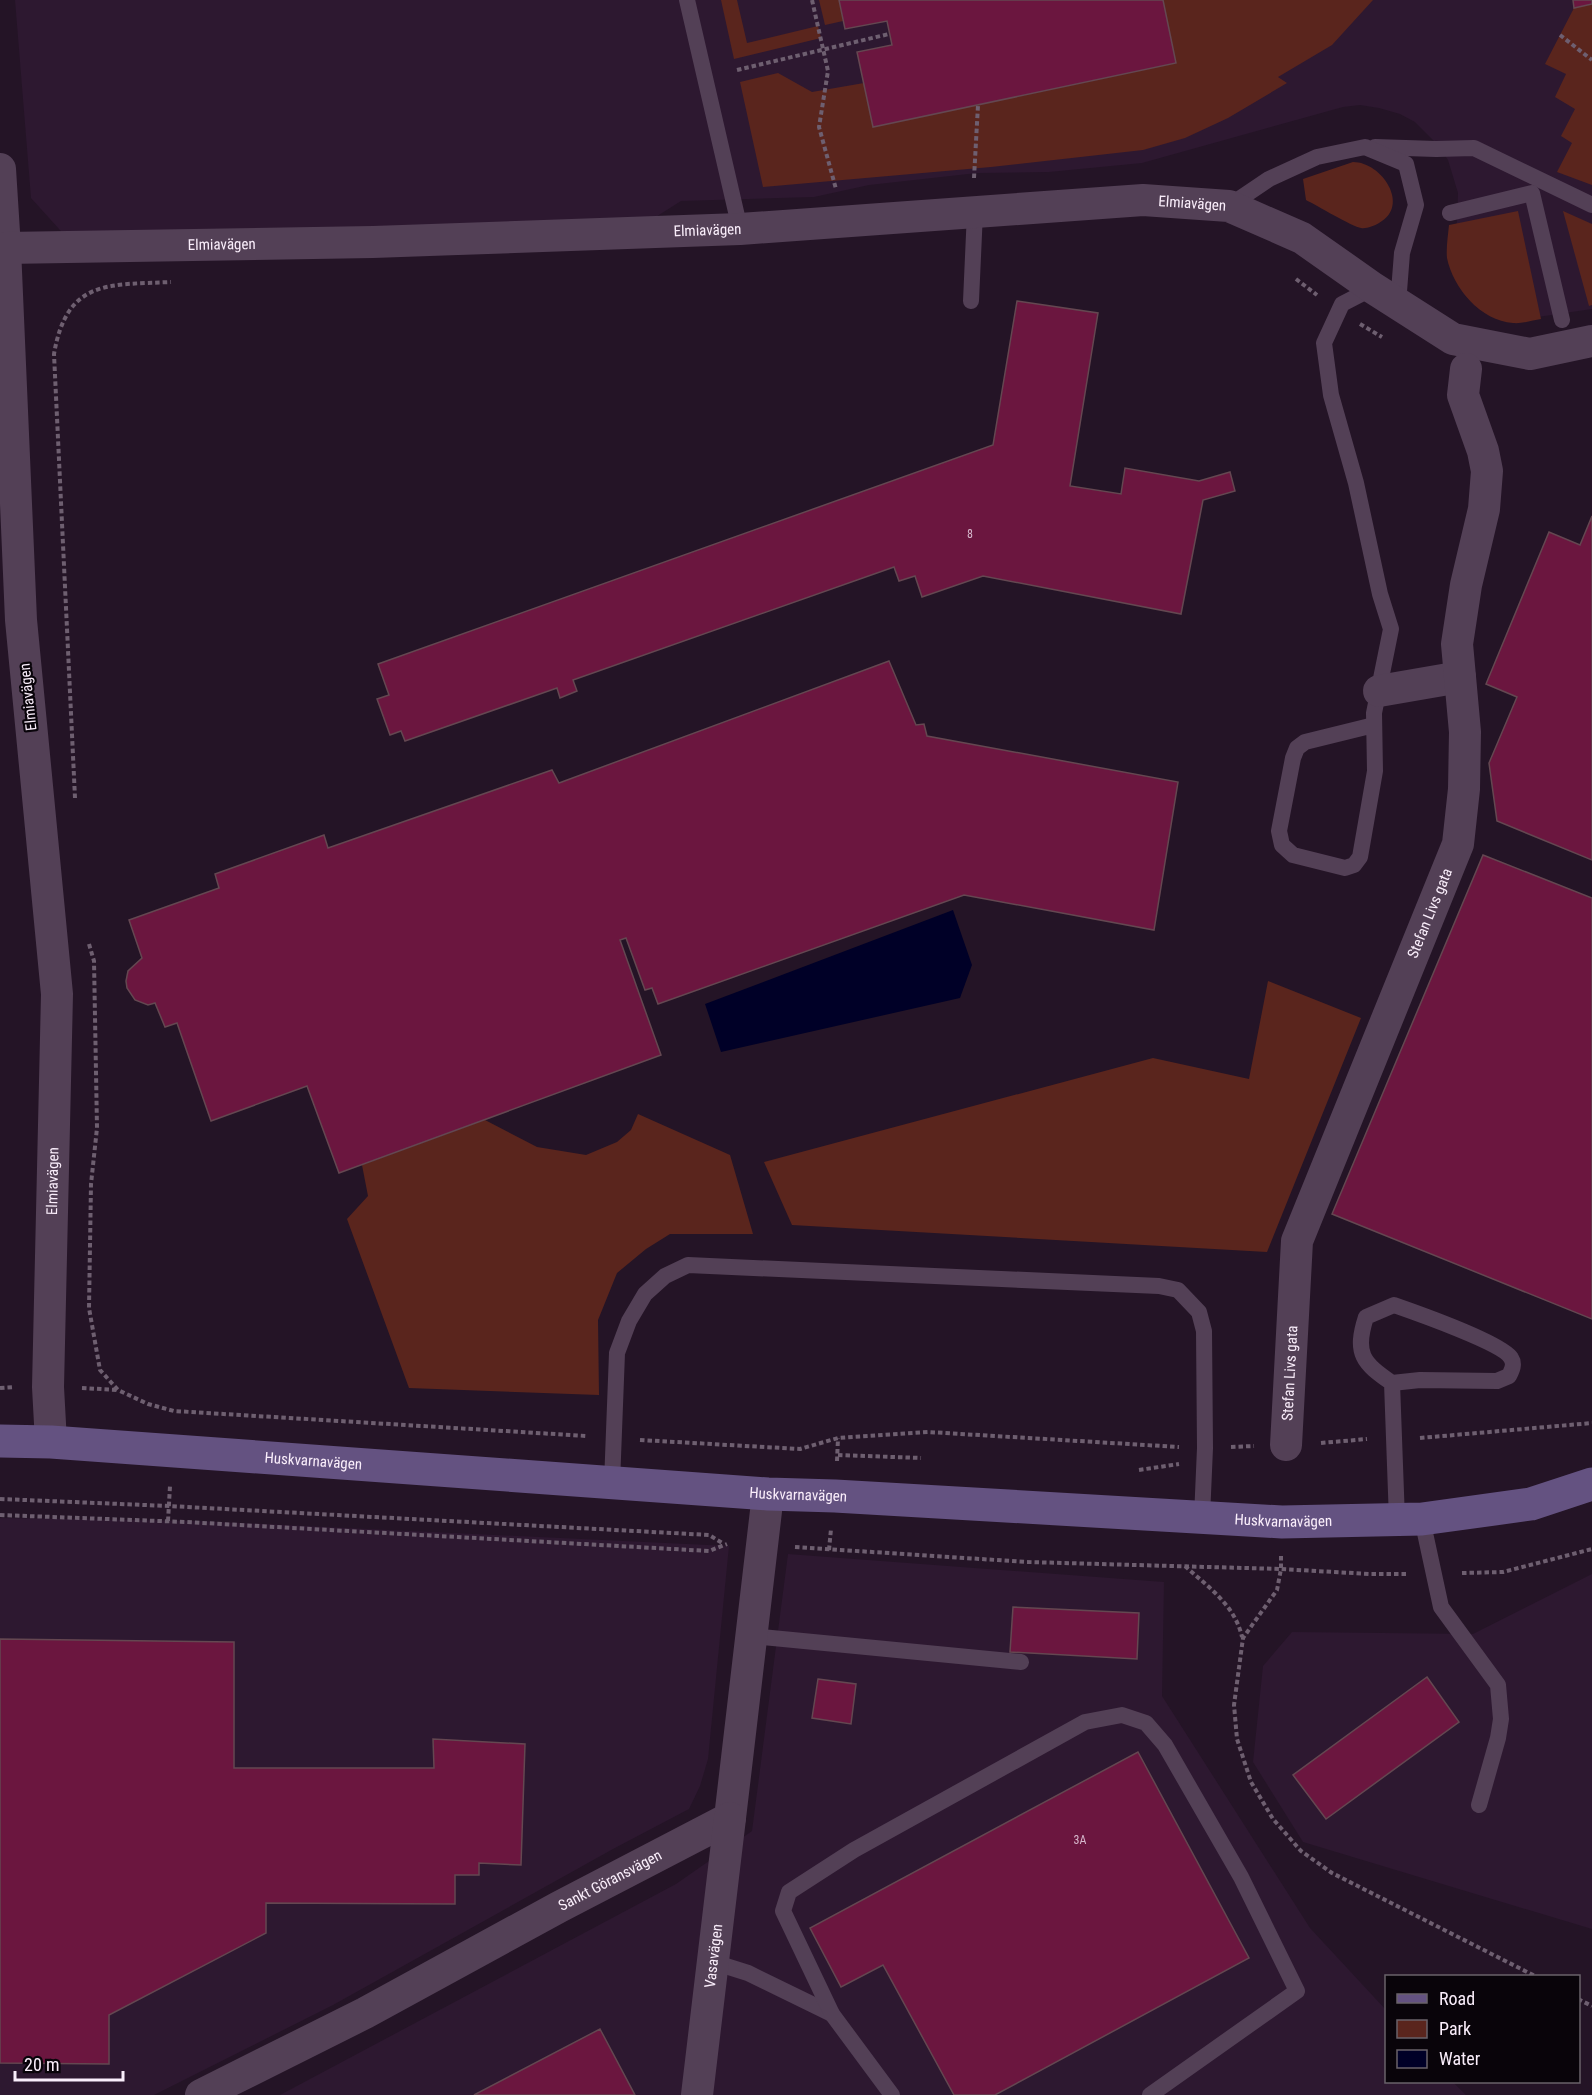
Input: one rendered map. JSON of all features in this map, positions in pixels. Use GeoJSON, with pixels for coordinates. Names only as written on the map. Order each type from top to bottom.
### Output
{"type":"FeatureCollection","features":[{"type":"Feature","properties":{"kind":"street"},"geometry":{"type":"LineString","coordinates":[[0,169],[5,248]]}},
{"type":"Feature","properties":{"kind":"street","name":"Elmiavägen"},"geometry":{"type":"LineString","coordinates":[[51,1442],[48,1387],[57,994],[21,620],[5,248],[373,242],[740,229],[974,196],[1143,200],[1229,206],[1302,238],[1385,296],[1453,339],[1530,354],[1592,341]]}},
{"type":"Feature","properties":{"kind":"street","name":"Stefan Livs gata"},"geometry":{"type":"LineString","coordinates":[[1286,1445],[1297,1241],[1458,844],[1464,789],[1465,732],[1457,644],[1466,585],[1484,509],[1487,471],[1483,451],[1462,395],[1466,369]]}},
{"type":"Feature","properties":{"kind":"street"},"geometry":{"type":"LineString","coordinates":[[1378,691],[1460,677]]}},
{"type":"Feature","properties":{"kind":"street","name":"Huskvarnavägen"},"geometry":{"type":"LineString","coordinates":[[0,1441],[51,1442],[768,1494],[1282,1522],[1410,1520],[1531,1504],[1592,1484]]}},
{"type":"Feature","properties":{"kind":"street"},"geometry":{"type":"LineString","coordinates":[[730,1818],[768,1494]]}},
{"type":"Feature","properties":{"kind":"street","name":"Vasavägen"},"geometry":{"type":"LineString","coordinates":[[697,2095],[730,1818]]}},
{"type":"Feature","properties":{"kind":"street","name":"Sankt Göransvägen"},"geometry":{"type":"LineString","coordinates":[[201,2095],[365,2013],[559,1907],[730,1818]]}},
{"type":"Feature","properties":{"kind":"lane"},"geometry":{"type":"LineString","coordinates":[[687,0],[740,229]]}},
{"type":"Feature","properties":{"kind":"lane"},"geometry":{"type":"LineString","coordinates":[[1229,206],[1269,179],[1317,157],[1365,147],[1474,148],[1592,205]]}},
{"type":"Feature","properties":{"kind":"lane"},"geometry":{"type":"LineString","coordinates":[[1365,147],[1406,164],[1416,205],[1402,253],[1385,296],[1342,304],[1324,343],[1331,395],[1356,483],[1380,594],[1391,630],[1374,713],[1375,771],[1360,857],[1354,865],[1344,868],[1293,855],[1282,845],[1279,831],[1297,748],[1305,742],[1374,725]]}},
{"type":"Feature","properties":{"kind":"lane"},"geometry":{"type":"LineString","coordinates":[[1450,213],[1532,193],[1562,320]]}},
{"type":"Feature","properties":{"kind":"lane"},"geometry":{"type":"LineString","coordinates":[[971,301],[974,196]]}},
{"type":"Feature","properties":{"kind":"lane"},"geometry":{"type":"LineString","coordinates":[[612,1483],[617,1353],[629,1321],[645,1294],[665,1276],[688,1265],[1159,1286],[1178,1290],[1199,1312],[1204,1331],[1202,1517]]}},
{"type":"Feature","properties":{"kind":"lane"},"geometry":{"type":"LineString","coordinates":[[1394,1305],[1461,1330],[1503,1351],[1511,1357],[1513,1366],[1509,1376],[1497,1381],[1420,1380],[1392,1383],[1369,1367],[1362,1352],[1361,1331],[1366,1317],[1394,1305]]}},
{"type":"Feature","properties":{"kind":"lane"},"geometry":{"type":"LineString","coordinates":[[1392,1383],[1394,1438],[1410,1520],[1441,1607],[1498,1685],[1501,1719],[1498,1738],[1479,1805]]}},
{"type":"Feature","properties":{"kind":"lane"},"geometry":{"type":"LineString","coordinates":[[751,1636],[1021,1662]]}},
{"type":"Feature","properties":{"kind":"lane"},"geometry":{"type":"LineString","coordinates":[[892,2095],[832,2014],[783,1911],[789,1892],[854,1850],[1085,1722],[1122,1714],[1146,1723],[1165,1745],[1241,1877],[1297,1991],[1150,2095]]}},
{"type":"Feature","properties":{"kind":"lane"},"geometry":{"type":"LineString","coordinates":[[713,1962],[748,1972],[832,2014]]}},
{"type":"Feature","properties":{"kind":"path"},"geometry":{"type":"LineString","coordinates":[[812,0],[828,71],[819,127],[836,190]]}},
{"type":"Feature","properties":{"kind":"path"},"geometry":{"type":"LineString","coordinates":[[737,70],[889,34]]}},
{"type":"Feature","properties":{"kind":"path"},"geometry":{"type":"LineString","coordinates":[[1560,35],[1592,60]]}},
{"type":"Feature","properties":{"kind":"path"},"geometry":{"type":"LineString","coordinates":[[974,196],[978,105]]}},
{"type":"Feature","properties":{"kind":"path"},"geometry":{"type":"LineString","coordinates":[[1291,275],[1386,339]]}},
{"type":"Feature","properties":{"kind":"path"},"geometry":{"type":"LineString","coordinates":[[56,345],[58,334],[68,312],[83,296],[109,285],[179,282]]}},
{"type":"Feature","properties":{"kind":"path"},"geometry":{"type":"LineString","coordinates":[[118,1390],[148,1404],[174,1411],[613,1438],[800,1449],[838,1438],[928,1432],[1204,1454]]}},
{"type":"Feature","properties":{"kind":"path"},"geometry":{"type":"LineString","coordinates":[[1138,1470],[1204,1454],[1286,1445],[1419,1438],[1592,1423]]}},
{"type":"Feature","properties":{"kind":"path"},"geometry":{"type":"LineString","coordinates":[[838,1455],[921,1458]]}},
{"type":"Feature","properties":{"kind":"path"},"geometry":{"type":"LineString","coordinates":[[0,1499],[710,1535],[725,1544],[709,1551],[186,1522],[0,1515]]}},
{"type":"Feature","properties":{"kind":"path"},"geometry":{"type":"LineString","coordinates":[[1243,1638],[1277,1590],[1281,1569],[1282,1522]]}},
{"type":"Feature","properties":{"kind":"path"},"geometry":{"type":"LineString","coordinates":[[761,1544],[1027,1562],[1281,1569]]}},
{"type":"Feature","properties":{"kind":"path"},"geometry":{"type":"LineString","coordinates":[[1185,1566],[1221,1598],[1239,1621],[1243,1638],[1234,1705],[1237,1739],[1251,1782],[1273,1820],[1302,1851],[1332,1873],[1531,1975]]}},
{"type":"Feature","properties":{"kind":"path"},"geometry":{"type":"LineString","coordinates":[[1581,2000],[1592,2006]]}},
{"type":"Feature","properties":{"kind":"shaded area"},"geometry":{"type":"Polygon","coordinates":[[[15,0],[1592,0],[1592,309],[1517,320],[1484,312],[1474,305],[1463,293],[1450,253],[1457,222],[1458,193],[1448,160],[1437,144],[1415,122],[1400,114],[1360,105],[1343,107],[1142,163],[1049,172],[977,173],[869,185],[814,197],[681,201],[651,220],[69,240],[31,198],[15,0]]]}},
{"type":"Feature","properties":{"kind":"shaded area"},"geometry":{"type":"Polygon","coordinates":[[[0,1518],[200,1521],[729,1546],[708,1759],[700,1786],[689,1809],[333,2005],[154,2095],[0,2095],[0,1518]]]}},
{"type":"Feature","properties":{"kind":"shaded area"},"geometry":{"type":"Polygon","coordinates":[[[788,1554],[1164,1582],[1162,1696],[1310,1928],[1385,2009],[1385,2083],[1454,2083],[1466,2095],[280,2095],[676,1884],[752,1831],[788,1554]]]}},
{"type":"Feature","properties":{"kind":"shaded area"},"geometry":{"type":"Polygon","coordinates":[[[1592,1574],[1592,1929],[1303,1842],[1253,1762],[1263,1666],[1292,1632],[1473,1634],[1592,1574]]]}},
{"type":"Feature","properties":{"kind":"green space"},"geometry":{"type":"Polygon","coordinates":[[[721,0],[737,0],[747,43],[818,26],[821,38],[734,59],[721,0]]]}},
{"type":"Feature","properties":{"kind":"green space"},"geometry":{"type":"Polygon","coordinates":[[[819,0],[839,0],[843,21],[825,25],[819,0]]]}},
{"type":"Feature","properties":{"kind":"green space"},"geometry":{"type":"Polygon","coordinates":[[[1163,0],[1373,0],[1332,45],[1278,77],[1287,83],[1228,118],[1185,138],[1143,150],[991,167],[763,187],[740,82],[778,73],[812,92],[864,83],[874,127],[1176,63],[1163,0]]]}},
{"type":"Feature","properties":{"kind":"green space"},"geometry":{"type":"Polygon","coordinates":[[[1592,4],[1592,185],[1557,172],[1572,143],[1561,136],[1575,109],[1555,97],[1566,74],[1545,64],[1574,8],[1592,4]]]}},
{"type":"Feature","properties":{"kind":"green space"},"geometry":{"type":"Polygon","coordinates":[[[1353,162],[1374,169],[1389,186],[1392,196],[1393,206],[1388,215],[1379,223],[1368,228],[1350,224],[1306,200],[1303,179],[1353,162]]]}},
{"type":"Feature","properties":{"kind":"green space"},"geometry":{"type":"Polygon","coordinates":[[[1518,211],[1541,319],[1516,323],[1501,321],[1490,316],[1470,301],[1455,281],[1447,258],[1447,250],[1449,225],[1518,211]]]}},
{"type":"Feature","properties":{"kind":"green space"},"geometry":{"type":"Polygon","coordinates":[[[1563,211],[1592,224],[1592,305],[1589,306],[1563,211]]]}},
{"type":"Feature","properties":{"kind":"green space"},"geometry":{"type":"Polygon","coordinates":[[[1268,981],[1361,1018],[1267,1252],[792,1225],[764,1162],[1153,1058],[1249,1079],[1268,981]]]}},
{"type":"Feature","properties":{"kind":"green space"},"geometry":{"type":"Polygon","coordinates":[[[638,1114],[730,1155],[753,1234],[670,1234],[646,1249],[617,1273],[598,1320],[599,1395],[409,1388],[347,1219],[368,1196],[362,1165],[485,1120],[537,1147],[586,1155],[617,1142],[631,1130],[638,1114]]]}},
{"type":"Feature","properties":{"kind":"water"},"geometry":{"type":"Polygon","coordinates":[[[953,910],[972,965],[960,998],[721,1052],[705,1004],[953,910]]]}},
{"type":"Feature","properties":{"kind":"building"},"geometry":{"type":"Polygon","coordinates":[[[839,0],[1163,0],[1176,63],[873,127],[857,52],[892,45],[887,21],[845,29],[839,0]]]}},
{"type":"Feature","properties":{"kind":"building"},"geometry":{"type":"Polygon","coordinates":[[[1573,0],[1592,0],[1592,4],[1574,8],[1573,0]]]}},
{"type":"Feature","properties":{"kind":"building"},"geometry":{"type":"Polygon","coordinates":[[[1017,301],[1098,313],[1070,486],[1121,494],[1125,468],[1199,481],[1230,472],[1235,491],[1203,500],[1181,614],[983,576],[922,597],[915,576],[899,581],[894,567],[573,680],[577,691],[560,698],[557,688],[405,741],[401,731],[390,735],[377,699],[389,695],[378,664],[993,445],[1017,301]]]}},
{"type":"Feature","properties":{"kind":"building"},"geometry":{"type":"Polygon","coordinates":[[[1592,516],[1592,860],[1497,821],[1489,763],[1517,697],[1486,684],[1549,532],[1580,545],[1592,516]]]}},
{"type":"Feature","properties":{"kind":"building"},"geometry":{"type":"Polygon","coordinates":[[[889,661],[916,725],[924,724],[927,736],[1178,782],[1154,930],[964,895],[658,1004],[652,988],[645,990],[626,938],[620,940],[661,1055],[339,1173],[307,1086],[211,1121],[177,1023],[165,1027],[155,1003],[148,1005],[135,1000],[127,988],[128,971],[142,958],[129,920],[219,888],[215,874],[324,835],[328,848],[552,770],[559,783],[889,661]]]}},
{"type":"Feature","properties":{"kind":"building"},"geometry":{"type":"Polygon","coordinates":[[[1483,855],[1592,898],[1592,1319],[1332,1214],[1483,855]]]}},
{"type":"Feature","properties":{"kind":"building"},"geometry":{"type":"Polygon","coordinates":[[[1013,1607],[1139,1613],[1137,1659],[1010,1652],[1013,1607]]]}},
{"type":"Feature","properties":{"kind":"building"},"geometry":{"type":"Polygon","coordinates":[[[0,1639],[234,1642],[234,1768],[434,1768],[433,1739],[525,1744],[521,1865],[479,1863],[479,1875],[455,1875],[455,1904],[266,1903],[266,1933],[109,2015],[109,2064],[0,2063],[0,1639]]]}},
{"type":"Feature","properties":{"kind":"building"},"geometry":{"type":"Polygon","coordinates":[[[1427,1677],[1459,1722],[1326,1819],[1293,1775],[1427,1677]]]}},
{"type":"Feature","properties":{"kind":"building"},"geometry":{"type":"Polygon","coordinates":[[[818,1679],[856,1684],[851,1724],[812,1718],[818,1679]]]}},
{"type":"Feature","properties":{"kind":"building"},"geometry":{"type":"Polygon","coordinates":[[[1138,1752],[1249,1958],[995,2095],[954,2095],[883,1965],[841,1987],[810,1928],[1138,1752]]]}},
{"type":"Feature","properties":{"kind":"building"},"geometry":{"type":"Polygon","coordinates":[[[600,2029],[635,2095],[474,2095],[600,2029]]]}}]}
